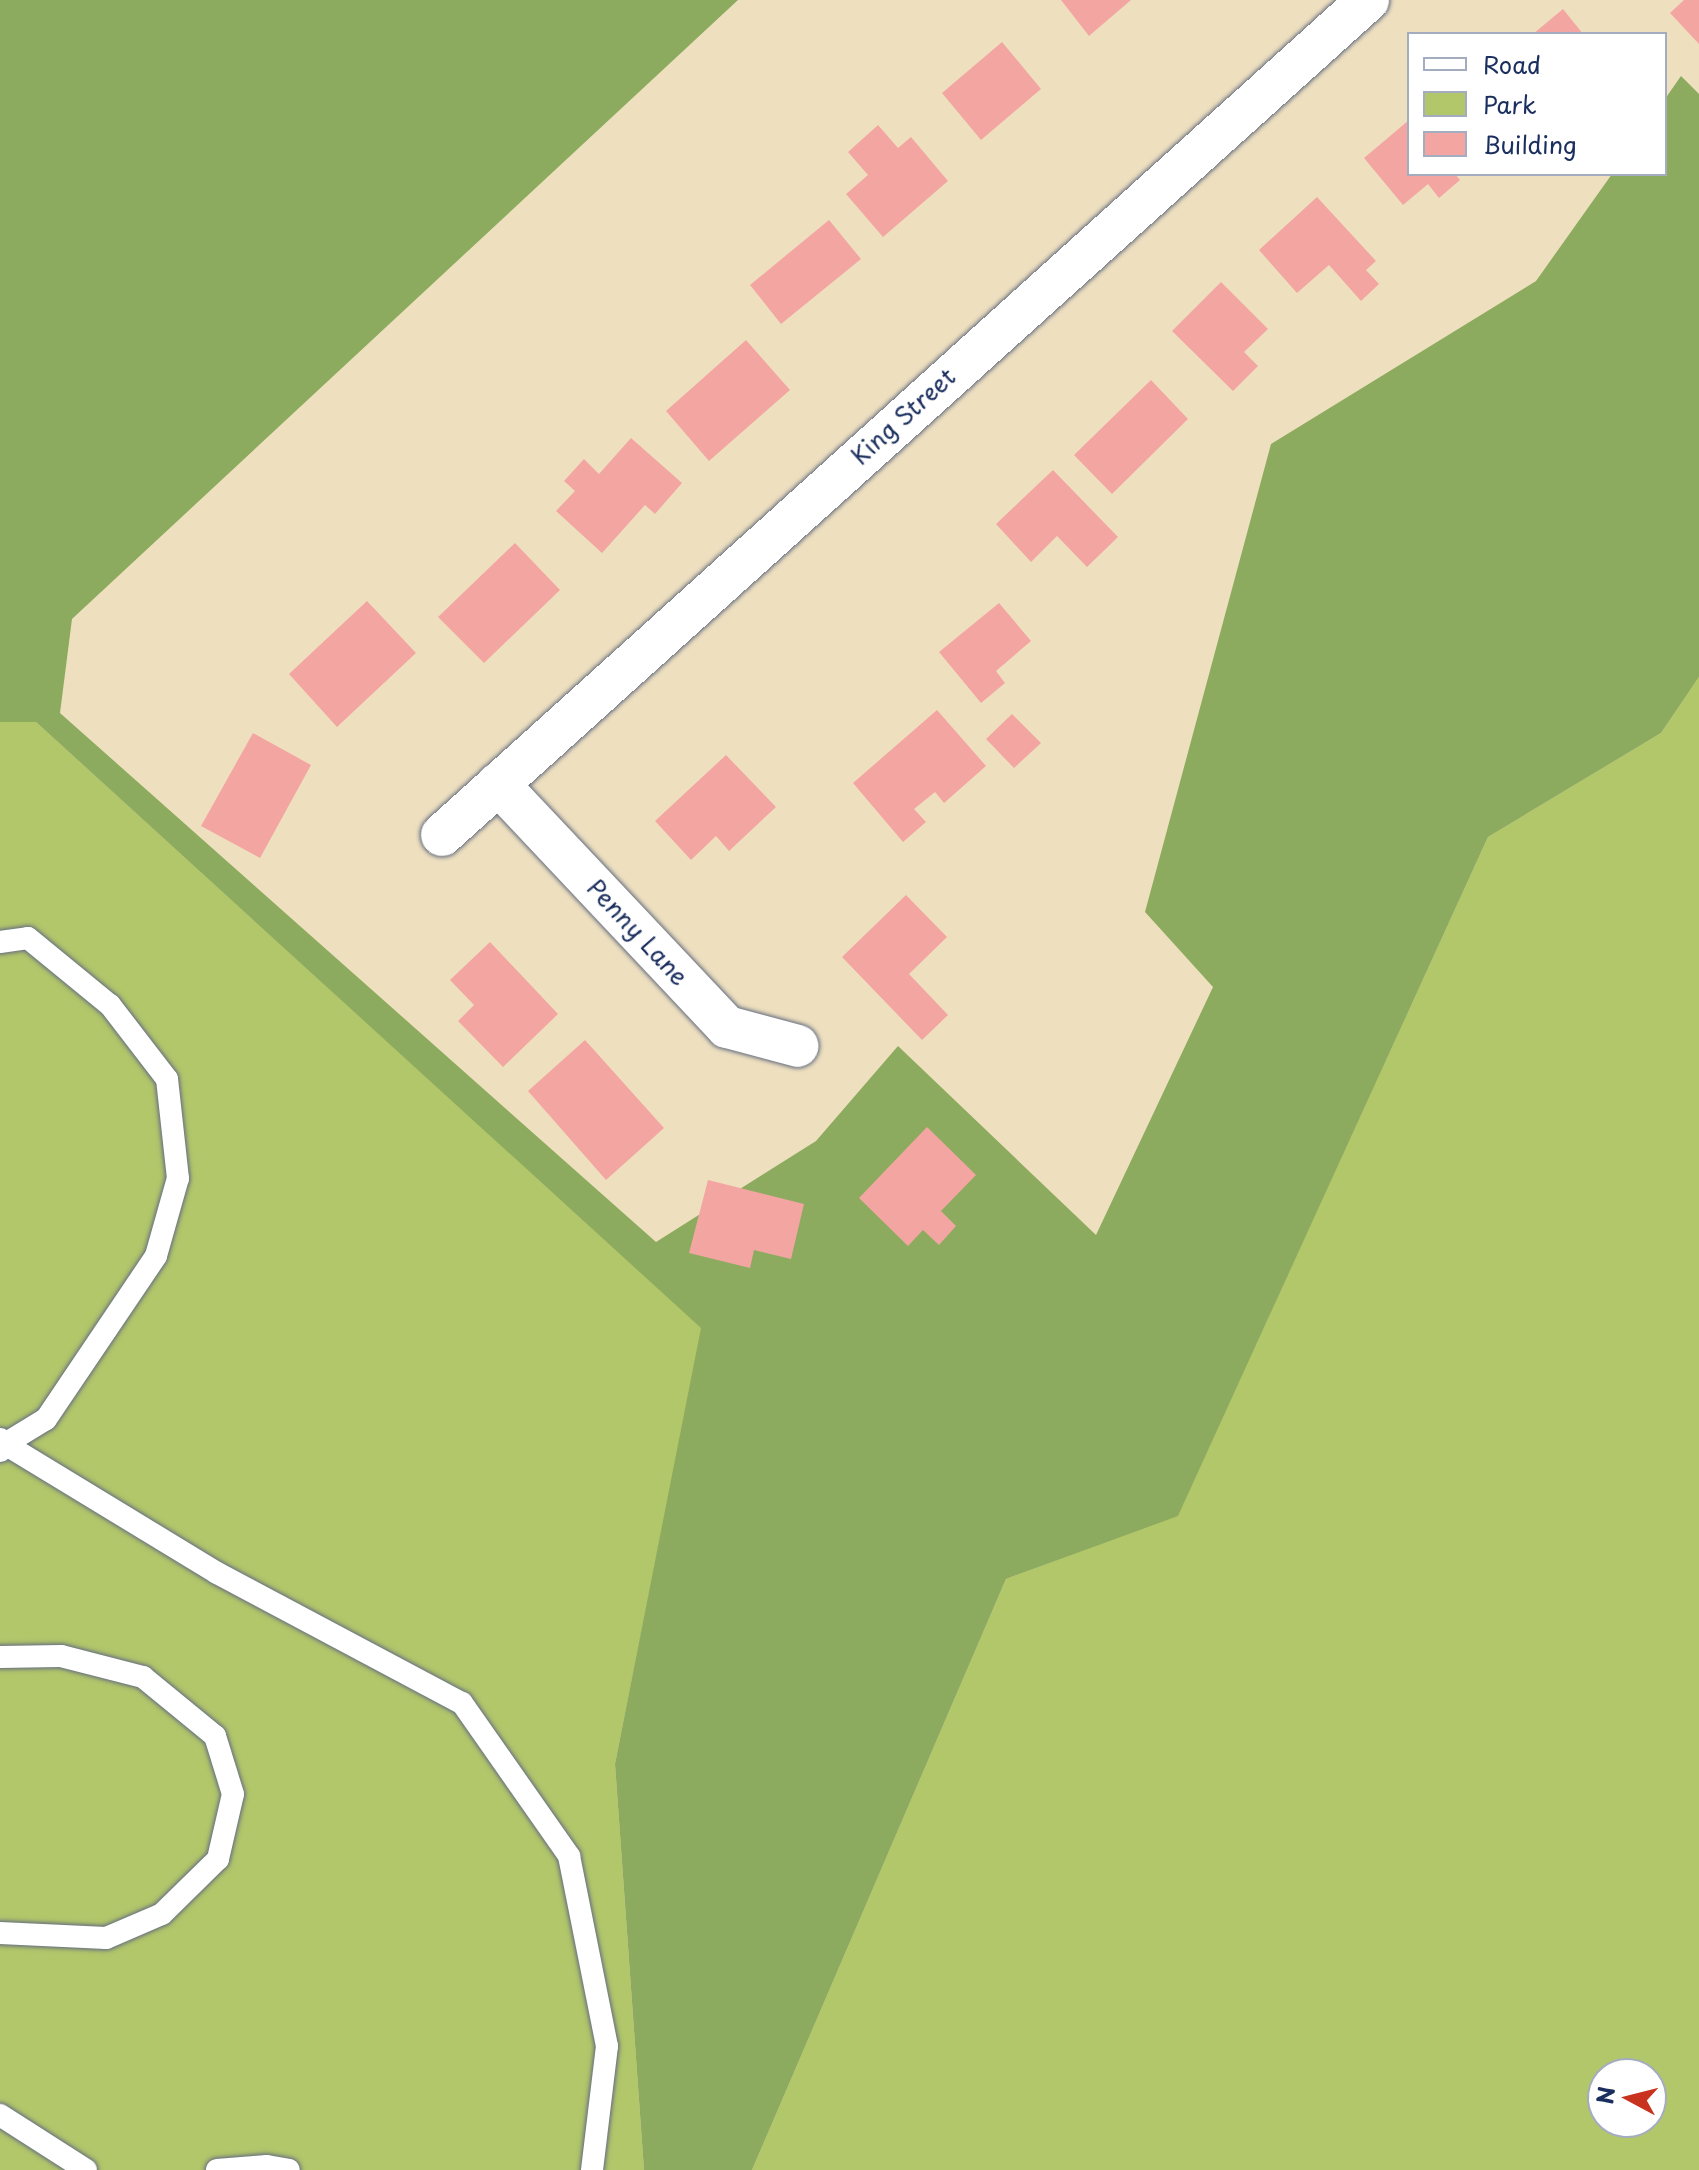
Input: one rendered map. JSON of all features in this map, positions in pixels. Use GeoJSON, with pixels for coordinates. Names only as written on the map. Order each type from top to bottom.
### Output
{"type":"FeatureCollection","features":[{"type":"Feature","properties":{"kind":"street","name":"King Street"},"geometry":{"type":"LineString","coordinates":[[442,835],[1368,0]]}},
{"type":"Feature","properties":{"kind":"street","name":"Penny Lane"},"geometry":{"type":"LineString","coordinates":[[498,784],[727,1027],[798,1046]]}},
{"type":"Feature","properties":{"kind":"lane"},"geometry":{"type":"LineString","coordinates":[[0,942],[28,938],[110,1005],[167,1079],[178,1178],[156,1256],[46,1419],[2,1445],[217,1573],[462,1703],[569,1856],[607,2046],[592,2170]]}},
{"type":"Feature","properties":{"kind":"lane"},"geometry":{"type":"LineString","coordinates":[[0,1657],[61,1656],[143,1677],[215,1736],[233,1794],[218,1859],[162,1914],[106,1938],[0,1933]]}},
{"type":"Feature","properties":{"kind":"lane"},"geometry":{"type":"LineString","coordinates":[[0,2115],[86,2170]]}},
{"type":"Feature","properties":{"kind":"lane"},"geometry":{"type":"LineString","coordinates":[[217,2170],[267,2166],[289,2170]]}},
{"type":"Feature","properties":{"kind":"green space"},"geometry":{"type":"Polygon","coordinates":[[[0,0],[738,0],[72,619],[60,713],[656,1242],[816,1141],[898,1046],[1096,1235],[1213,987],[1145,912],[1271,444],[1536,281],[1611,176],[1667,176],[1667,96],[1681,76],[1699,94],[1699,677],[1661,733],[1488,837],[1178,1516],[1006,1579],[752,2170],[644,2170],[615,1764],[701,1328],[36,722],[0,722],[0,0]]]}},
{"type":"Feature","properties":{"kind":"green space"},"geometry":{"type":"Polygon","coordinates":[[[1699,677],[1699,2170],[752,2170],[1006,1579],[1178,1515],[1488,837],[1661,733],[1699,677]]]}},
{"type":"Feature","properties":{"kind":"green space"},"geometry":{"type":"Polygon","coordinates":[[[0,722],[36,722],[702,1328],[615,1764],[644,2170],[0,2170],[0,722]]]}},
{"type":"Feature","properties":{"kind":"building"},"geometry":{"type":"Polygon","coordinates":[[[1061,0],[1131,0],[1089,36],[1061,0]]]}},
{"type":"Feature","properties":{"kind":"building"},"geometry":{"type":"Polygon","coordinates":[[[1684,0],[1699,0],[1699,44],[1670,13],[1684,0]]]}},
{"type":"Feature","properties":{"kind":"building"},"geometry":{"type":"Polygon","coordinates":[[[1563,9],[1581,32],[1535,32],[1563,9]]]}},
{"type":"Feature","properties":{"kind":"building"},"geometry":{"type":"Polygon","coordinates":[[[1002,42],[1041,89],[981,140],[942,93],[1002,42]]]}},
{"type":"Feature","properties":{"kind":"building"},"geometry":{"type":"Polygon","coordinates":[[[1407,122],[1407,176],[1457,176],[1460,180],[1439,198],[1428,184],[1403,205],[1364,158],[1407,122]]]}},
{"type":"Feature","properties":{"kind":"building"},"geometry":{"type":"Polygon","coordinates":[[[878,125],[898,148],[911,137],[948,181],[883,237],[846,194],[868,175],[848,152],[878,125]]]}},
{"type":"Feature","properties":{"kind":"building"},"geometry":{"type":"Polygon","coordinates":[[[1317,197],[1376,261],[1366,270],[1379,284],[1361,301],[1329,265],[1297,293],[1259,250],[1317,197]]]}},
{"type":"Feature","properties":{"kind":"building"},"geometry":{"type":"Polygon","coordinates":[[[829,220],[861,259],[781,324],[750,285],[829,220]]]}},
{"type":"Feature","properties":{"kind":"building"},"geometry":{"type":"Polygon","coordinates":[[[1221,282],[1268,329],[1244,352],[1258,366],[1233,391],[1172,331],[1221,282]]]}},
{"type":"Feature","properties":{"kind":"building"},"geometry":{"type":"Polygon","coordinates":[[[746,340],[790,390],[709,461],[666,411],[746,340]]]}},
{"type":"Feature","properties":{"kind":"building"},"geometry":{"type":"Polygon","coordinates":[[[1151,380],[1188,419],[1112,494],[1074,455],[1151,380]]]}},
{"type":"Feature","properties":{"kind":"building"},"geometry":{"type":"Polygon","coordinates":[[[631,438],[682,483],[655,514],[645,505],[602,553],[556,511],[575,491],[564,481],[584,459],[599,474],[631,438]]]}},
{"type":"Feature","properties":{"kind":"building"},"geometry":{"type":"Polygon","coordinates":[[[1053,470],[1118,537],[1087,567],[1057,536],[1031,562],[996,524],[1053,470]]]}},
{"type":"Feature","properties":{"kind":"building"},"geometry":{"type":"Polygon","coordinates":[[[515,543],[560,590],[484,663],[438,617],[515,543]]]}},
{"type":"Feature","properties":{"kind":"building"},"geometry":{"type":"Polygon","coordinates":[[[367,601],[416,653],[337,727],[289,674],[367,601]]]}},
{"type":"Feature","properties":{"kind":"building"},"geometry":{"type":"Polygon","coordinates":[[[999,603],[1031,641],[996,671],[1005,683],[981,703],[939,652],[999,603]]]}},
{"type":"Feature","properties":{"kind":"building"},"geometry":{"type":"Polygon","coordinates":[[[937,710],[986,766],[944,803],[935,792],[914,809],[926,822],[903,842],[853,783],[937,710]]]}},
{"type":"Feature","properties":{"kind":"building"},"geometry":{"type":"Polygon","coordinates":[[[1012,714],[1041,743],[1014,768],[986,739],[1012,714]]]}},
{"type":"Feature","properties":{"kind":"building"},"geometry":{"type":"Polygon","coordinates":[[[253,733],[311,765],[260,858],[201,826],[253,733]]]}},
{"type":"Feature","properties":{"kind":"building"},"geometry":{"type":"Polygon","coordinates":[[[726,755],[776,807],[729,851],[716,836],[691,860],[655,821],[726,755]]]}},
{"type":"Feature","properties":{"kind":"building"},"geometry":{"type":"Polygon","coordinates":[[[906,895],[947,937],[909,974],[948,1015],[922,1040],[842,957],[906,895]]]}},
{"type":"Feature","properties":{"kind":"building"},"geometry":{"type":"Polygon","coordinates":[[[490,942],[558,1014],[503,1067],[458,1021],[474,1005],[450,980],[490,942]]]}},
{"type":"Feature","properties":{"kind":"building"},"geometry":{"type":"Polygon","coordinates":[[[585,1040],[664,1128],[606,1180],[528,1091],[585,1040]]]}},
{"type":"Feature","properties":{"kind":"building"},"geometry":{"type":"Polygon","coordinates":[[[927,1127],[976,1175],[941,1211],[956,1226],[939,1245],[923,1230],[908,1246],[859,1198],[927,1127]]]}},
{"type":"Feature","properties":{"kind":"building"},"geometry":{"type":"Polygon","coordinates":[[[708,1180],[804,1204],[791,1259],[754,1250],[750,1268],[689,1253],[708,1180]]]}}]}
